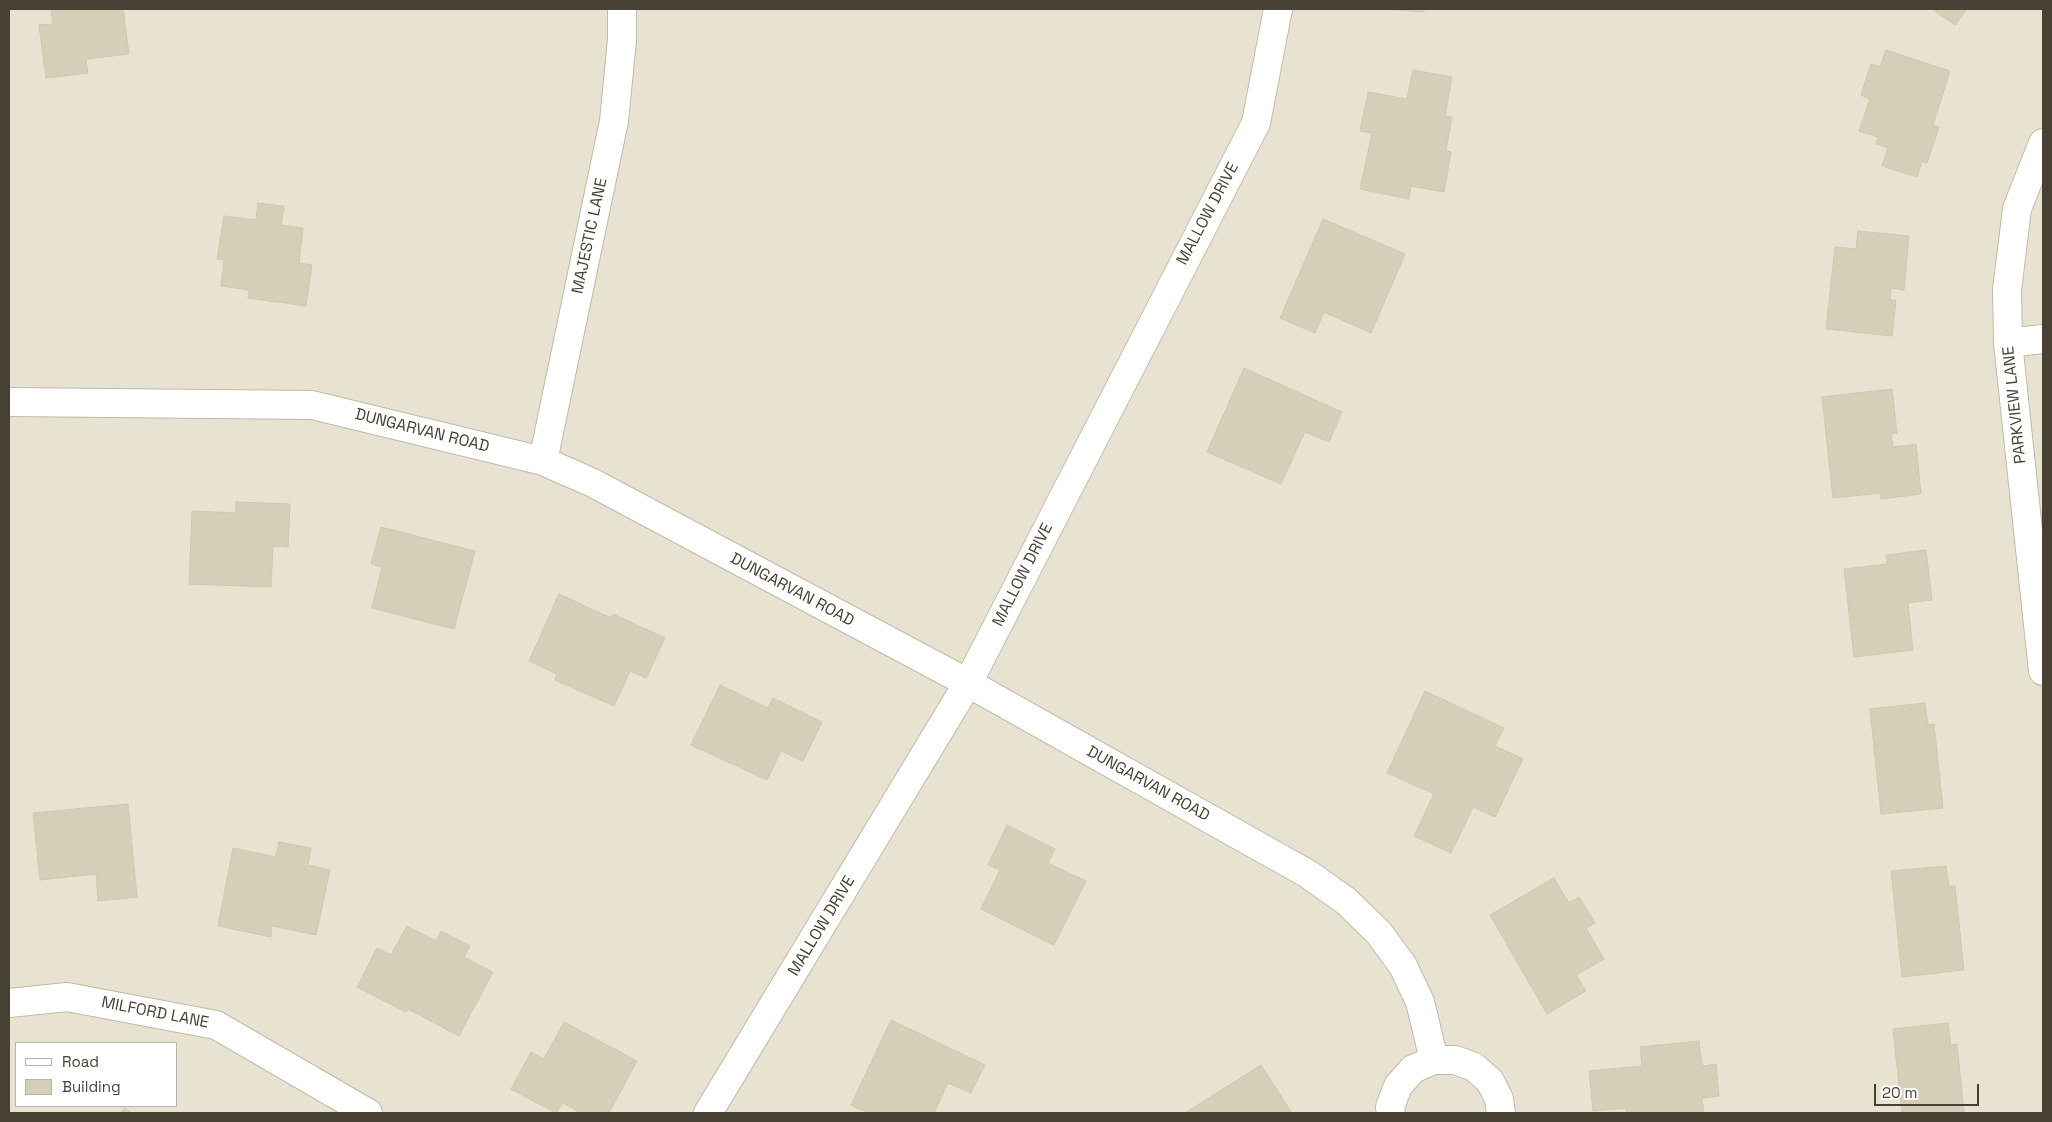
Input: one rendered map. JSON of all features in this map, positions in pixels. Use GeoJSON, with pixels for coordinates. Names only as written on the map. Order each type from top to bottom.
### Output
{"type":"FeatureCollection","features":[{"type":"Feature","properties":{"kind":"street","name":"MAJESTIC LANE"},"geometry":{"type":"LineString","coordinates":[[543,461],[614,121],[622,40],[622,9]]}},
{"type":"Feature","properties":{"kind":"street","name":"MALLOW DRIVE"},"geometry":{"type":"LineString","coordinates":[[708,1113],[968,683],[1256,123],[1278,9]]}},
{"type":"Feature","properties":{"kind":"street","name":"PARKVIEW LANE"},"geometry":{"type":"LineString","coordinates":[[2043,143],[2017,209],[2007,290],[2008,343],[2043,671]]}},
{"type":"Feature","properties":{"kind":"street"},"geometry":{"type":"LineString","coordinates":[[2008,343],[2043,339]]}},
{"type":"Feature","properties":{"kind":"street","name":"DUNGARVAN ROAD"},"geometry":{"type":"LineString","coordinates":[[9,402],[312,405],[543,461],[593,483],[968,683],[1308,874],[1346,901],[1379,933],[1403,966],[1420,1002],[1434,1060]]}},
{"type":"Feature","properties":{"kind":"street","name":"MILFORD LANE"},"geometry":{"type":"LineString","coordinates":[[9,1003],[67,997],[216,1025],[368,1113]]}},
{"type":"Feature","properties":{"kind":"street"},"geometry":{"type":"LineString","coordinates":[[1391,1113],[1390,1107],[1398,1086],[1413,1069],[1434,1060],[1455,1060],[1474,1067],[1490,1081],[1499,1100],[1501,1113]]}},
{"type":"Feature","properties":{"kind":"shaded area"},"geometry":{"type":"Polygon","coordinates":[[[9,9],[2043,9],[2043,1113],[9,1113],[9,9]]]}},
{"type":"Feature","properties":{"kind":"building"},"geometry":{"type":"Polygon","coordinates":[[[51,9],[123,9],[129,54],[86,59],[88,73],[46,78],[39,25],[53,24],[51,9]]]}},
{"type":"Feature","properties":{"kind":"building"},"geometry":{"type":"Polygon","coordinates":[[[1386,9],[1424,9],[1424,12],[1386,9]]]}},
{"type":"Feature","properties":{"kind":"building"},"geometry":{"type":"Polygon","coordinates":[[[1932,9],[1967,9],[1955,25],[1932,9]]]}},
{"type":"Feature","properties":{"kind":"building"},"geometry":{"type":"Polygon","coordinates":[[[1886,50],[1950,71],[1933,125],[1939,127],[1927,163],[1922,161],[1917,177],[1882,166],[1888,148],[1876,144],[1878,137],[1859,131],[1870,99],[1861,95],[1871,64],[1880,67],[1886,50]]]}},
{"type":"Feature","properties":{"kind":"building"},"geometry":{"type":"Polygon","coordinates":[[[1413,70],[1452,77],[1445,116],[1452,117],[1446,151],[1451,152],[1444,192],[1411,186],[1409,199],[1360,189],[1372,133],[1360,131],[1368,92],[1407,99],[1413,70]]]}},
{"type":"Feature","properties":{"kind":"building"},"geometry":{"type":"Polygon","coordinates":[[[258,203],[284,206],[281,225],[303,228],[299,263],[312,265],[306,306],[248,298],[249,290],[221,286],[224,260],[217,259],[224,216],[256,220],[258,203]]]}},
{"type":"Feature","properties":{"kind":"building"},"geometry":{"type":"Polygon","coordinates":[[[1323,219],[1405,254],[1371,333],[1324,312],[1315,333],[1280,318],[1323,219]]]}},
{"type":"Feature","properties":{"kind":"building"},"geometry":{"type":"Polygon","coordinates":[[[1858,231],[1909,236],[1904,290],[1891,288],[1890,300],[1896,300],[1892,336],[1826,329],[1835,247],[1856,249],[1858,231]]]}},
{"type":"Feature","properties":{"kind":"building"},"geometry":{"type":"Polygon","coordinates":[[[1244,368],[1342,412],[1329,442],[1305,432],[1281,484],[1207,452],[1244,368]]]}},
{"type":"Feature","properties":{"kind":"building"},"geometry":{"type":"Polygon","coordinates":[[[1892,389],[1897,433],[1891,434],[1893,447],[1916,444],[1921,494],[1881,499],[1881,493],[1833,498],[1822,397],[1892,389]]]}},
{"type":"Feature","properties":{"kind":"building"},"geometry":{"type":"Polygon","coordinates":[[[236,502],[290,504],[288,547],[273,546],[271,587],[189,584],[192,511],[236,513],[236,502]]]}},
{"type":"Feature","properties":{"kind":"building"},"geometry":{"type":"Polygon","coordinates":[[[381,527],[475,551],[454,629],[372,608],[382,567],[371,564],[381,527]]]}},
{"type":"Feature","properties":{"kind":"building"},"geometry":{"type":"Polygon","coordinates":[[[1926,550],[1932,600],[1908,603],[1913,650],[1854,657],[1844,569],[1887,564],[1886,555],[1926,550]]]}},
{"type":"Feature","properties":{"kind":"building"},"geometry":{"type":"Polygon","coordinates":[[[559,594],[611,618],[613,614],[665,638],[646,678],[630,671],[614,706],[555,680],[557,674],[529,661],[559,594]]]}},
{"type":"Feature","properties":{"kind":"building"},"geometry":{"type":"Polygon","coordinates":[[[720,685],[768,708],[773,698],[822,722],[803,761],[781,751],[767,780],[691,745],[720,685]]]}},
{"type":"Feature","properties":{"kind":"building"},"geometry":{"type":"Polygon","coordinates":[[[1425,691],[1504,728],[1495,746],[1523,759],[1495,817],[1473,807],[1451,853],[1414,836],[1434,794],[1387,773],[1425,691]]]}},
{"type":"Feature","properties":{"kind":"building"},"geometry":{"type":"Polygon","coordinates":[[[1925,703],[1928,725],[1934,724],[1943,808],[1881,814],[1870,709],[1925,703]]]}},
{"type":"Feature","properties":{"kind":"building"},"geometry":{"type":"Polygon","coordinates":[[[128,804],[137,897],[98,901],[96,874],[40,880],[33,813],[128,804]]]}},
{"type":"Feature","properties":{"kind":"building"},"geometry":{"type":"Polygon","coordinates":[[[1007,825],[1055,849],[1048,863],[1086,881],[1054,945],[981,909],[1000,870],[988,865],[1007,825]]]}},
{"type":"Feature","properties":{"kind":"building"},"geometry":{"type":"Polygon","coordinates":[[[279,842],[311,848],[308,865],[330,870],[316,935],[272,926],[271,937],[218,926],[233,848],[276,857],[279,842]]]}},
{"type":"Feature","properties":{"kind":"building"},"geometry":{"type":"Polygon","coordinates":[[[1946,866],[1949,887],[1955,886],[1964,970],[1902,977],[1891,871],[1946,866]]]}},
{"type":"Feature","properties":{"kind":"building"},"geometry":{"type":"Polygon","coordinates":[[[1554,878],[1569,903],[1579,897],[1595,923],[1586,928],[1604,959],[1576,975],[1586,991],[1547,1014],[1490,915],[1554,878]]]}},
{"type":"Feature","properties":{"kind":"building"},"geometry":{"type":"Polygon","coordinates":[[[407,926],[436,941],[441,931],[470,946],[464,957],[493,972],[459,1036],[408,1009],[406,1012],[357,987],[377,948],[391,955],[407,926]]]}},
{"type":"Feature","properties":{"kind":"building"},"geometry":{"type":"Polygon","coordinates":[[[891,1020],[985,1065],[971,1093],[948,1083],[934,1113],[868,1113],[851,1105],[891,1020]]]}},
{"type":"Feature","properties":{"kind":"building"},"geometry":{"type":"Polygon","coordinates":[[[564,1022],[637,1061],[609,1113],[581,1113],[563,1103],[556,1113],[511,1089],[531,1052],[544,1059],[564,1022]]]}},
{"type":"Feature","properties":{"kind":"building"},"geometry":{"type":"Polygon","coordinates":[[[1948,1023],[1951,1045],[1957,1044],[1964,1113],[1902,1113],[1893,1029],[1948,1023]]]}},
{"type":"Feature","properties":{"kind":"building"},"geometry":{"type":"Polygon","coordinates":[[[1699,1041],[1702,1066],[1716,1064],[1719,1096],[1702,1098],[1704,1113],[1626,1113],[1626,1108],[1593,1111],[1589,1071],[1642,1066],[1640,1047],[1699,1041]]]}},
{"type":"Feature","properties":{"kind":"building"},"geometry":{"type":"Polygon","coordinates":[[[1261,1065],[1292,1113],[1185,1113],[1261,1065]]]}},
{"type":"Feature","properties":{"kind":"building"},"geometry":{"type":"Polygon","coordinates":[[[125,1108],[131,1113],[120,1113],[125,1108]]]}}]}
